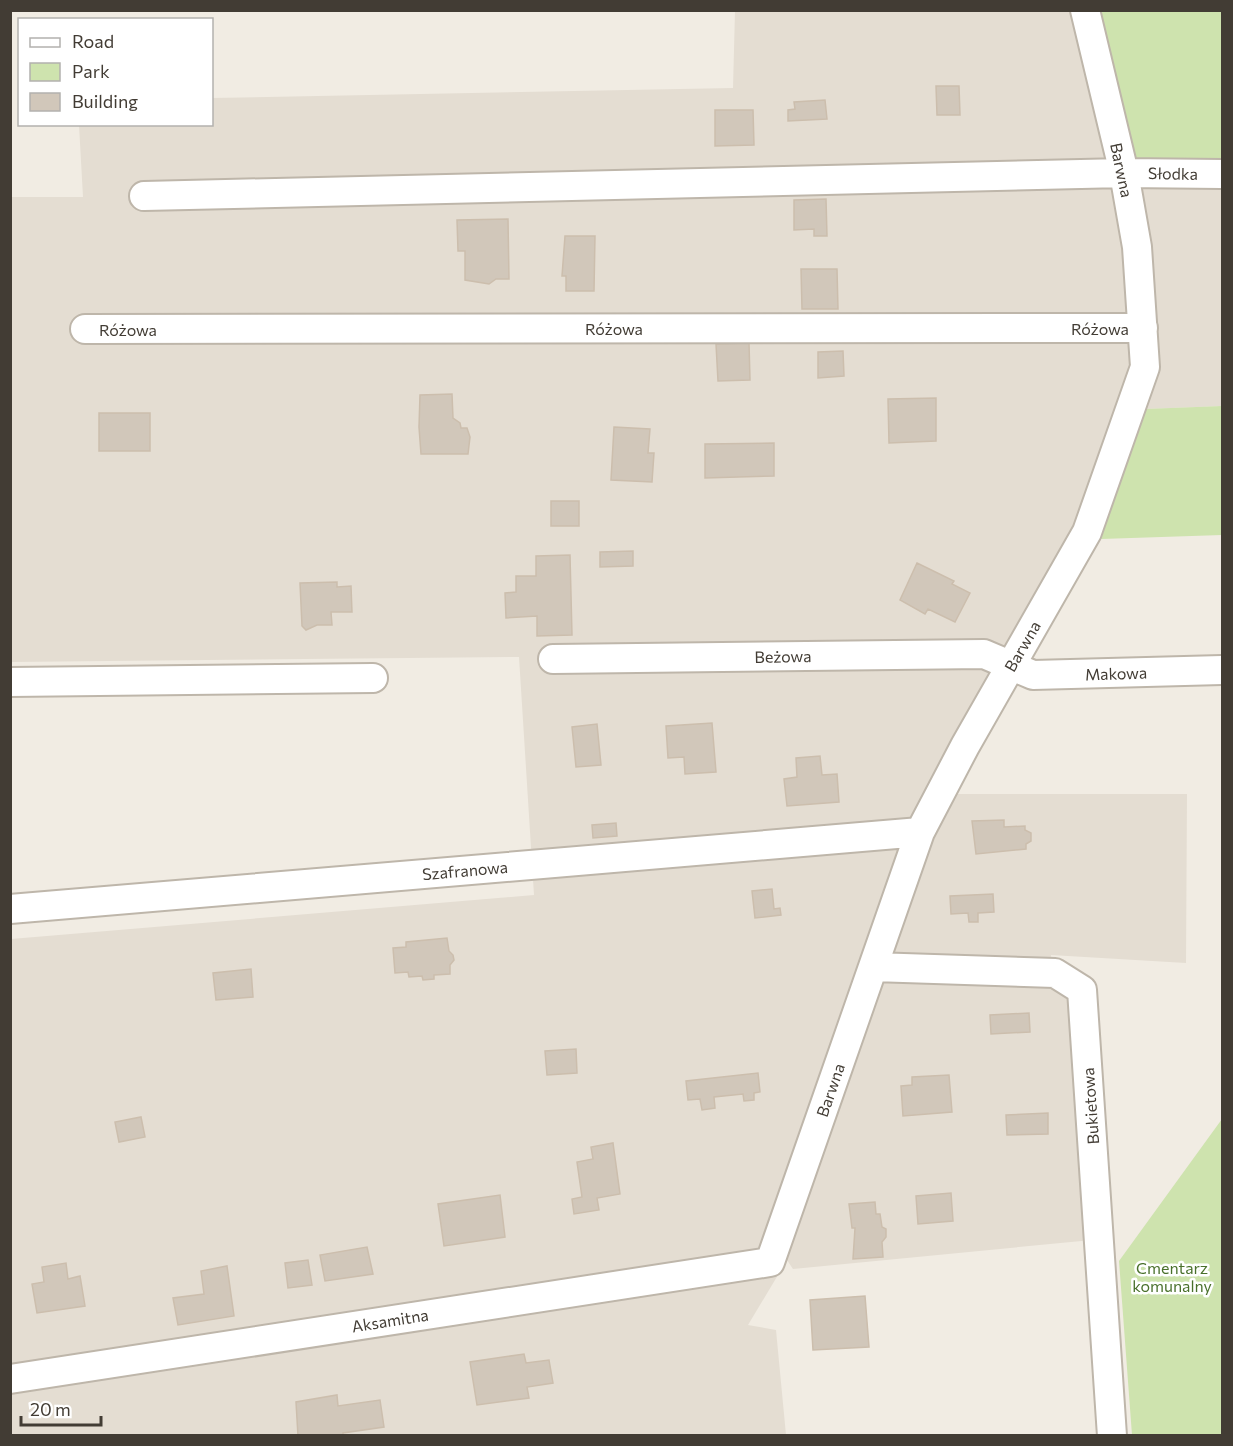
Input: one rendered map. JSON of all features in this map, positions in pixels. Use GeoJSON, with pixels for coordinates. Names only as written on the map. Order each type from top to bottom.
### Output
{"type":"FeatureCollection","features":[{"type":"Feature","properties":{"kind":"street","name":"Barwna"},"geometry":{"type":"LineString","coordinates":[[770,1262],[920,832],[1087,532],[1145,367],[1137,247],[1124,173],[1085,10]]}},
{"type":"Feature","properties":{"kind":"street","name":"Słodka"},"geometry":{"type":"LineString","coordinates":[[144,196],[1124,173],[1222,174]]}},
{"type":"Feature","properties":{"kind":"street","name":"Różowa"},"geometry":{"type":"LineString","coordinates":[[85,329],[1143,328]]}},
{"type":"Feature","properties":{"kind":"street","name":"Beżowa"},"geometry":{"type":"LineString","coordinates":[[553,659],[984,654],[1011,666]]}},
{"type":"Feature","properties":{"kind":"street","name":"Makowa"},"geometry":{"type":"LineString","coordinates":[[1011,666],[1033,675],[1222,670]]}},
{"type":"Feature","properties":{"kind":"street"},"geometry":{"type":"LineString","coordinates":[[10,682],[373,678]]}},
{"type":"Feature","properties":{"kind":"street","name":"Szafranowa"},"geometry":{"type":"LineString","coordinates":[[10,909],[920,832]]}},
{"type":"Feature","properties":{"kind":"street","name":"Bukietowa"},"geometry":{"type":"LineString","coordinates":[[873,968],[1055,973],[1082,990],[1112,1436]]}},
{"type":"Feature","properties":{"kind":"street","name":"Aksamitna"},"geometry":{"type":"LineString","coordinates":[[10,1379],[770,1262]]}},
{"type":"Feature","properties":{"kind":"shaded area"},"geometry":{"type":"Polygon","coordinates":[[[735,11],[1095,11],[1135,161],[1222,160],[1222,406],[1145,409],[1101,539],[954,794],[1187,794],[1186,963],[1051,955],[1053,981],[1075,997],[1092,1240],[793,1269],[787,1260],[748,1325],[776,1330],[786,1435],[11,1435],[11,939],[534,895],[519,657],[11,662],[10,197],[83,197],[79,126],[213,126],[213,98],[733,88],[735,11]]]}},
{"type":"Feature","properties":{"kind":"green space"},"geometry":{"type":"Polygon","coordinates":[[[1095,11],[1222,11],[1222,160],[1135,161],[1095,11]]]}},
{"type":"Feature","properties":{"kind":"green space"},"geometry":{"type":"Polygon","coordinates":[[[1222,406],[1222,535],[1101,539],[1145,409],[1222,406]]]}},
{"type":"Feature","properties":{"kind":"green space","name":"Cmentarz komunalny"},"geometry":{"type":"Polygon","coordinates":[[[1222,1119],[1222,1435],[1132,1435],[1119,1261],[1222,1119]]]}},
{"type":"Feature","properties":{"kind":"building"},"geometry":{"type":"Polygon","coordinates":[[[936,86],[959,86],[960,115],[937,115],[936,86]]]}},
{"type":"Feature","properties":{"kind":"building"},"geometry":{"type":"Polygon","coordinates":[[[825,100],[827,119],[788,121],[788,110],[795,109],[794,102],[825,100]]]}},
{"type":"Feature","properties":{"kind":"building"},"geometry":{"type":"Polygon","coordinates":[[[715,110],[753,110],[754,145],[715,146],[715,110]]]}},
{"type":"Feature","properties":{"kind":"building"},"geometry":{"type":"Polygon","coordinates":[[[826,199],[827,236],[814,236],[814,229],[794,230],[794,200],[826,199]]]}},
{"type":"Feature","properties":{"kind":"building"},"geometry":{"type":"Polygon","coordinates":[[[508,219],[509,279],[496,279],[489,284],[465,280],[465,251],[458,251],[457,220],[508,219]]]}},
{"type":"Feature","properties":{"kind":"building"},"geometry":{"type":"Polygon","coordinates":[[[565,236],[595,236],[594,291],[566,291],[566,276],[562,276],[565,236]]]}},
{"type":"Feature","properties":{"kind":"building"},"geometry":{"type":"Polygon","coordinates":[[[801,269],[837,269],[838,309],[802,309],[801,269]]]}},
{"type":"Feature","properties":{"kind":"building"},"geometry":{"type":"Polygon","coordinates":[[[749,343],[750,380],[718,381],[716,344],[749,343]]]}},
{"type":"Feature","properties":{"kind":"building"},"geometry":{"type":"Polygon","coordinates":[[[843,351],[844,376],[818,378],[818,352],[843,351]]]}},
{"type":"Feature","properties":{"kind":"building"},"geometry":{"type":"Polygon","coordinates":[[[452,394],[453,418],[460,423],[461,428],[467,428],[470,437],[468,454],[421,454],[420,395],[452,394]]]}},
{"type":"Feature","properties":{"kind":"building"},"geometry":{"type":"Polygon","coordinates":[[[936,398],[936,441],[889,443],[888,399],[936,398]]]}},
{"type":"Feature","properties":{"kind":"building"},"geometry":{"type":"Polygon","coordinates":[[[99,413],[150,413],[150,451],[99,451],[99,413]]]}},
{"type":"Feature","properties":{"kind":"building"},"geometry":{"type":"Polygon","coordinates":[[[614,427],[650,429],[648,453],[654,453],[652,482],[611,480],[614,427]]]}},
{"type":"Feature","properties":{"kind":"building"},"geometry":{"type":"Polygon","coordinates":[[[774,443],[774,476],[705,478],[705,444],[774,443]]]}},
{"type":"Feature","properties":{"kind":"building"},"geometry":{"type":"Polygon","coordinates":[[[551,501],[579,501],[579,526],[551,526],[551,501]]]}},
{"type":"Feature","properties":{"kind":"building"},"geometry":{"type":"Polygon","coordinates":[[[633,551],[633,566],[600,567],[600,552],[633,551]]]}},
{"type":"Feature","properties":{"kind":"building"},"geometry":{"type":"Polygon","coordinates":[[[570,555],[572,635],[537,636],[537,616],[506,618],[505,593],[516,592],[516,576],[536,576],[536,556],[570,555]]]}},
{"type":"Feature","properties":{"kind":"building"},"geometry":{"type":"Polygon","coordinates":[[[917,563],[954,581],[952,584],[970,593],[955,622],[928,609],[925,614],[900,600],[917,563]]]}},
{"type":"Feature","properties":{"kind":"building"},"geometry":{"type":"Polygon","coordinates":[[[337,582],[337,587],[351,586],[352,612],[331,612],[332,625],[317,625],[306,630],[302,626],[300,583],[337,582]]]}},
{"type":"Feature","properties":{"kind":"building"},"geometry":{"type":"Polygon","coordinates":[[[712,723],[716,772],[685,774],[684,757],[668,758],[666,726],[712,723]]]}},
{"type":"Feature","properties":{"kind":"building"},"geometry":{"type":"Polygon","coordinates":[[[597,724],[601,765],[576,767],[572,727],[597,724]]]}},
{"type":"Feature","properties":{"kind":"building"},"geometry":{"type":"Polygon","coordinates":[[[820,756],[822,775],[837,774],[839,802],[787,806],[784,779],[797,777],[796,758],[820,756]]]}},
{"type":"Feature","properties":{"kind":"building"},"geometry":{"type":"Polygon","coordinates":[[[1004,820],[1004,827],[1025,826],[1025,830],[1031,833],[1031,841],[1026,844],[1026,849],[976,854],[972,821],[1004,820]]]}},
{"type":"Feature","properties":{"kind":"building"},"geometry":{"type":"Polygon","coordinates":[[[616,823],[617,836],[593,838],[592,825],[616,823]]]}},
{"type":"Feature","properties":{"kind":"building"},"geometry":{"type":"Polygon","coordinates":[[[772,889],[774,909],[780,908],[781,915],[755,918],[752,891],[772,889]]]}},
{"type":"Feature","properties":{"kind":"building"},"geometry":{"type":"Polygon","coordinates":[[[993,894],[994,912],[978,913],[978,922],[969,922],[968,913],[951,914],[950,896],[993,894]]]}},
{"type":"Feature","properties":{"kind":"building"},"geometry":{"type":"Polygon","coordinates":[[[447,938],[449,951],[454,960],[450,965],[450,974],[434,975],[434,979],[423,980],[422,976],[409,977],[408,972],[395,973],[393,948],[406,947],[406,942],[447,938]]]}},
{"type":"Feature","properties":{"kind":"building"},"geometry":{"type":"Polygon","coordinates":[[[251,969],[253,997],[216,1000],[213,973],[251,969]]]}},
{"type":"Feature","properties":{"kind":"building"},"geometry":{"type":"Polygon","coordinates":[[[1029,1013],[1030,1032],[991,1034],[990,1015],[1029,1013]]]}},
{"type":"Feature","properties":{"kind":"building"},"geometry":{"type":"Polygon","coordinates":[[[576,1049],[577,1073],[547,1075],[545,1051],[576,1049]]]}},
{"type":"Feature","properties":{"kind":"building"},"geometry":{"type":"Polygon","coordinates":[[[758,1073],[760,1092],[754,1093],[754,1100],[744,1101],[743,1094],[714,1097],[715,1108],[702,1110],[700,1099],[688,1100],[686,1081],[758,1073]]]}},
{"type":"Feature","properties":{"kind":"building"},"geometry":{"type":"Polygon","coordinates":[[[949,1075],[952,1112],[903,1116],[901,1086],[912,1085],[912,1077],[949,1075]]]}},
{"type":"Feature","properties":{"kind":"building"},"geometry":{"type":"Polygon","coordinates":[[[1048,1113],[1048,1134],[1007,1135],[1006,1115],[1048,1113]]]}},
{"type":"Feature","properties":{"kind":"building"},"geometry":{"type":"Polygon","coordinates":[[[141,1117],[145,1137],[119,1142],[115,1122],[141,1117]]]}},
{"type":"Feature","properties":{"kind":"building"},"geometry":{"type":"Polygon","coordinates":[[[613,1143],[620,1194],[597,1198],[599,1210],[574,1214],[572,1199],[582,1197],[577,1162],[593,1159],[591,1147],[613,1143]]]}},
{"type":"Feature","properties":{"kind":"building"},"geometry":{"type":"Polygon","coordinates":[[[951,1193],[953,1221],[918,1224],[916,1196],[951,1193]]]}},
{"type":"Feature","properties":{"kind":"building"},"geometry":{"type":"Polygon","coordinates":[[[500,1195],[505,1237],[444,1246],[438,1204],[500,1195]]]}},
{"type":"Feature","properties":{"kind":"building"},"geometry":{"type":"Polygon","coordinates":[[[875,1202],[876,1214],[880,1214],[882,1227],[886,1229],[886,1237],[882,1242],[883,1257],[853,1259],[855,1228],[852,1228],[849,1204],[875,1202]]]}},
{"type":"Feature","properties":{"kind":"building"},"geometry":{"type":"Polygon","coordinates":[[[367,1247],[373,1274],[325,1281],[320,1255],[367,1247]]]}},
{"type":"Feature","properties":{"kind":"building"},"geometry":{"type":"Polygon","coordinates":[[[308,1260],[312,1285],[288,1288],[285,1263],[308,1260]]]}},
{"type":"Feature","properties":{"kind":"building"},"geometry":{"type":"Polygon","coordinates":[[[66,1263],[68,1279],[80,1276],[85,1306],[37,1313],[32,1284],[44,1282],[42,1267],[66,1263]]]}},
{"type":"Feature","properties":{"kind":"building"},"geometry":{"type":"Polygon","coordinates":[[[227,1266],[234,1316],[178,1325],[173,1298],[204,1294],[201,1271],[227,1266]]]}},
{"type":"Feature","properties":{"kind":"building"},"geometry":{"type":"Polygon","coordinates":[[[865,1296],[869,1347],[813,1350],[810,1300],[865,1296]]]}},
{"type":"Feature","properties":{"kind":"building"},"geometry":{"type":"Polygon","coordinates":[[[524,1354],[526,1363],[549,1360],[553,1383],[527,1387],[529,1398],[477,1405],[470,1362],[524,1354]]]}},
{"type":"Feature","properties":{"kind":"building"},"geometry":{"type":"Polygon","coordinates":[[[337,1395],[338,1406],[380,1400],[384,1427],[343,1433],[343,1436],[298,1436],[296,1402],[337,1395]]]}}]}
